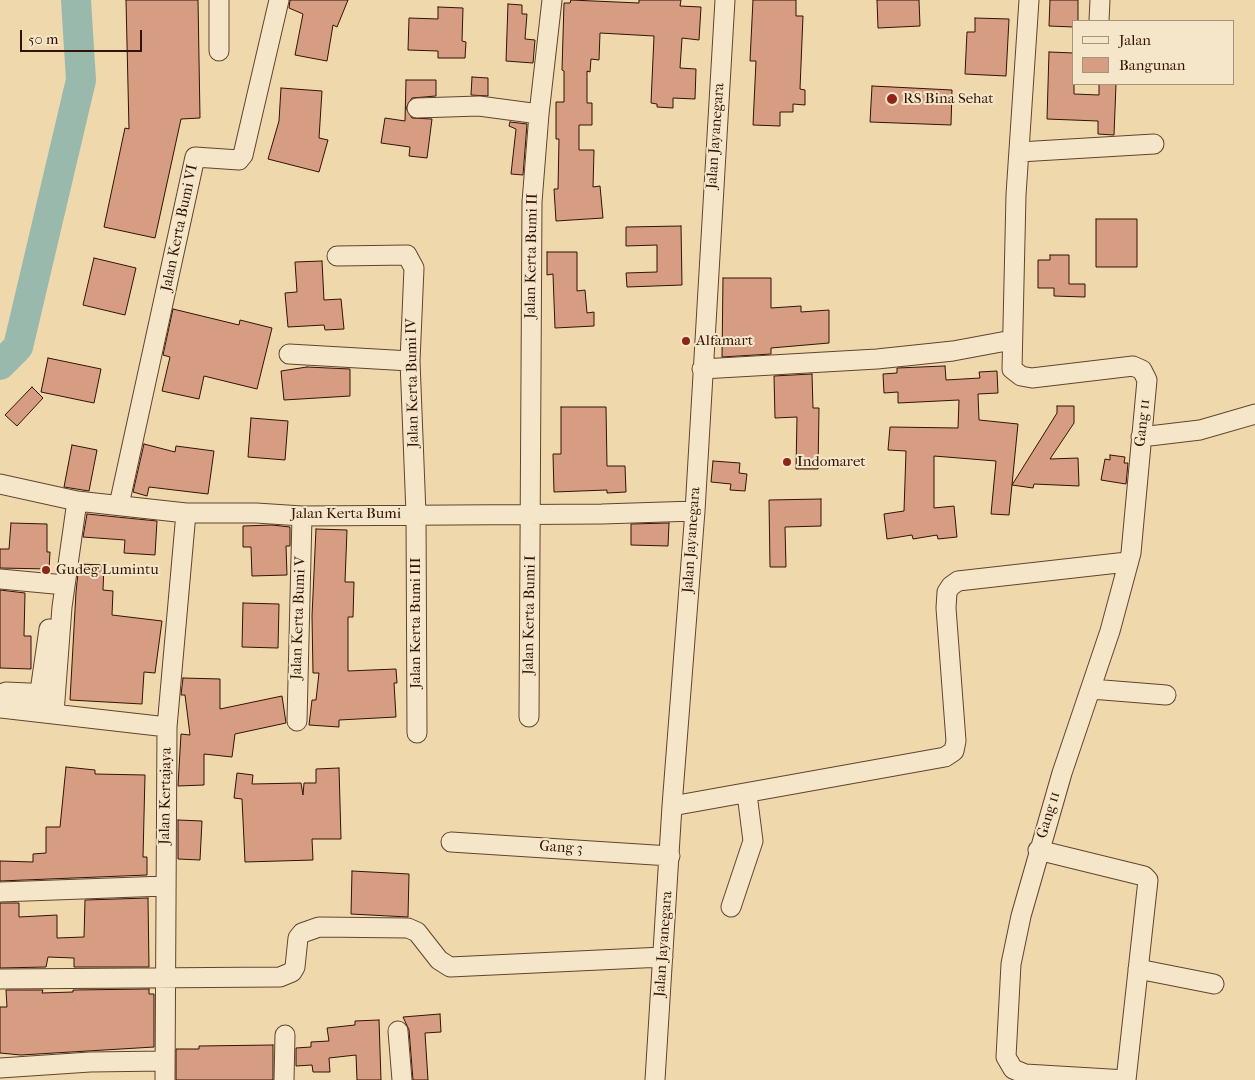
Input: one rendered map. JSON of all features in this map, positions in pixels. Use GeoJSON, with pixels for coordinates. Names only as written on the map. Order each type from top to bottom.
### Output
{"type":"FeatureCollection","features":[{"type":"Feature","properties":{"kind":"street"},"geometry":{"type":"LineString","coordinates":[[219,0],[219,51]]}},
{"type":"Feature","properties":{"kind":"street","name":"Jalan Kerta Bumi VI"},"geometry":{"type":"LineString","coordinates":[[119,505],[195,157],[234,161],[239,160],[243,155],[279,0]]}},
{"type":"Feature","properties":{"kind":"street","name":"Jalan Kerta Bumi II"},"geometry":{"type":"LineString","coordinates":[[532,513],[532,202],[539,114],[552,0]]}},
{"type":"Feature","properties":{"kind":"street","name":"Jalan Jayanegara"},"geometry":{"type":"LineString","coordinates":[[655,1080],[672,806],[695,511],[725,0]]}},
{"type":"Feature","properties":{"kind":"street","name":"Gang 11"},"geometry":{"type":"LineString","coordinates":[[1029,0],[1019,152],[1012,370],[1021,376],[1032,378],[1132,366],[1142,370],[1147,380],[1131,553],[1092,689],[1038,850],[1021,916],[1011,964],[1006,1057],[1013,1068],[1025,1074],[1126,1080]]}},
{"type":"Feature","properties":{"kind":"street"},"geometry":{"type":"LineString","coordinates":[[1098,20],[1100,0]]}},
{"type":"Feature","properties":{"kind":"street"},"geometry":{"type":"LineString","coordinates":[[417,108],[479,106],[539,114]]}},
{"type":"Feature","properties":{"kind":"street"},"geometry":{"type":"LineString","coordinates":[[1019,152],[1154,144]]}},
{"type":"Feature","properties":{"kind":"street","name":"Jalan Kerta Bumi IV"},"geometry":{"type":"LineString","coordinates":[[337,256],[407,255],[414,268],[410,361],[416,514]]}},
{"type":"Feature","properties":{"kind":"street"},"geometry":{"type":"LineString","coordinates":[[702,369],[877,359],[953,351],[1012,340]]}},
{"type":"Feature","properties":{"kind":"street"},"geometry":{"type":"LineString","coordinates":[[289,354],[410,361]]}},
{"type":"Feature","properties":{"kind":"street"},"geometry":{"type":"LineString","coordinates":[[1141,437],[1200,430],[1255,414]]}},
{"type":"Feature","properties":{"kind":"street","name":"Jalan Kerta Bumi"},"geometry":{"type":"LineString","coordinates":[[0,484],[77,501],[186,513],[256,513],[302,516],[602,514],[695,511]]}},
{"type":"Feature","properties":{"kind":"street"},"geometry":{"type":"LineString","coordinates":[[46,703],[77,501]]}},
{"type":"Feature","properties":{"kind":"street","name":"Jalan Kertajaya"},"geometry":{"type":"LineString","coordinates":[[165,1080],[164,978],[167,727],[186,513]]}},
{"type":"Feature","properties":{"kind":"street","name":"Jalan Kerta Bumi I"},"geometry":{"type":"LineString","coordinates":[[529,717],[532,513]]}},
{"type":"Feature","properties":{"kind":"street","name":"Jalan Kerta Bumi III"},"geometry":{"type":"LineString","coordinates":[[416,514],[417,733]]}},
{"type":"Feature","properties":{"kind":"street","name":"Jalan Kerta Bumi V"},"geometry":{"type":"LineString","coordinates":[[296,721],[302,516]]}},
{"type":"Feature","properties":{"kind":"street"},"geometry":{"type":"LineString","coordinates":[[672,806],[747,794],[945,757],[951,754],[954,751],[956,741],[946,608],[947,592],[951,586],[958,581],[1127,562]]}},
{"type":"Feature","properties":{"kind":"street"},"geometry":{"type":"LineString","coordinates":[[0,578],[65,585]]}},
{"type":"Feature","properties":{"kind":"street"},"geometry":{"type":"LineString","coordinates":[[1092,689],[1166,695]]}},
{"type":"Feature","properties":{"kind":"street"},"geometry":{"type":"LineString","coordinates":[[0,697],[1,694],[6,692],[46,703],[167,727]]}},
{"type":"Feature","properties":{"kind":"street"},"geometry":{"type":"LineString","coordinates":[[0,708],[46,703]]}},
{"type":"Feature","properties":{"kind":"street"},"geometry":{"type":"LineString","coordinates":[[731,907],[754,841],[747,794]]}},
{"type":"Feature","properties":{"kind":"street","name":"Gang 3"},"geometry":{"type":"LineString","coordinates":[[451,842],[670,856]]}},
{"type":"Feature","properties":{"kind":"street"},"geometry":{"type":"LineString","coordinates":[[1038,850],[1148,878],[1126,1080]]}},
{"type":"Feature","properties":{"kind":"street"},"geometry":{"type":"LineString","coordinates":[[0,892],[165,886]]}},
{"type":"Feature","properties":{"kind":"street"},"geometry":{"type":"LineString","coordinates":[[0,979],[280,977],[292,972],[295,967],[298,938],[302,933],[319,927],[408,928],[417,932],[439,960],[450,967],[663,957]]}},
{"type":"Feature","properties":{"kind":"street"},"geometry":{"type":"LineString","coordinates":[[1138,969],[1214,984]]}},
{"type":"Feature","properties":{"kind":"street"},"geometry":{"type":"LineString","coordinates":[[398,1031],[402,1080]]}},
{"type":"Feature","properties":{"kind":"street"},"geometry":{"type":"LineString","coordinates":[[284,1080],[285,1035]]}},
{"type":"Feature","properties":{"kind":"street"},"geometry":{"type":"LineString","coordinates":[[0,1068],[90,1062],[165,1061]]}},
{"type":"Feature","properties":{"kind":"building"},"geometry":{"type":"Polygon","coordinates":[[[126,0],[198,0],[200,118],[181,119],[155,238],[104,227],[125,128],[129,129],[126,0]]]}},
{"type":"Feature","properties":{"kind":"building"},"geometry":{"type":"Polygon","coordinates":[[[290,0],[348,0],[337,27],[333,25],[327,61],[295,55],[303,14],[289,8],[290,0]]]}},
{"type":"Feature","properties":{"kind":"building"},"geometry":{"type":"Polygon","coordinates":[[[571,0],[639,3],[639,0],[681,0],[680,6],[701,7],[699,40],[682,38],[680,68],[696,69],[695,99],[673,98],[673,108],[657,107],[657,104],[651,103],[654,36],[600,33],[599,60],[591,59],[590,72],[587,71],[587,103],[592,103],[592,125],[579,125],[579,150],[594,150],[593,187],[600,186],[603,218],[556,221],[554,189],[558,189],[559,139],[556,139],[556,102],[564,102],[564,71],[562,70],[564,3],[570,3],[571,0]]]}},
{"type":"Feature","properties":{"kind":"building"},"geometry":{"type":"Polygon","coordinates":[[[753,0],[796,0],[796,16],[803,16],[800,89],[805,90],[805,105],[793,104],[793,112],[780,112],[780,126],[753,125],[756,61],[750,61],[753,0]]]}},
{"type":"Feature","properties":{"kind":"building"},"geometry":{"type":"Polygon","coordinates":[[[877,0],[919,0],[920,26],[878,28],[877,0]]]}},
{"type":"Feature","properties":{"kind":"building"},"geometry":{"type":"Polygon","coordinates":[[[1050,0],[1078,0],[1078,20],[1072,20],[1072,27],[1049,26],[1050,0]]]}},
{"type":"Feature","properties":{"kind":"building"},"geometry":{"type":"Polygon","coordinates":[[[508,4],[522,5],[522,14],[527,14],[525,39],[535,40],[533,63],[506,61],[508,4]]]}},
{"type":"Feature","properties":{"kind":"building"},"geometry":{"type":"Polygon","coordinates":[[[438,7],[463,8],[462,41],[466,42],[465,58],[438,58],[438,51],[408,50],[409,18],[438,19],[438,7]]]}},
{"type":"Feature","properties":{"kind":"building"},"geometry":{"type":"Polygon","coordinates":[[[975,18],[1009,19],[1006,76],[965,74],[967,32],[975,32],[975,18]]]}},
{"type":"Feature","properties":{"kind":"building"},"geometry":{"type":"Polygon","coordinates":[[[1049,52],[1072,53],[1072,85],[1074,85],[1074,94],[1099,95],[1099,85],[1116,85],[1114,135],[1098,134],[1098,121],[1047,119],[1049,52]]]}},
{"type":"Feature","properties":{"kind":"building"},"geometry":{"type":"Polygon","coordinates":[[[472,77],[488,78],[488,96],[471,95],[472,77]]]}},
{"type":"Feature","properties":{"kind":"building"},"geometry":{"type":"Polygon","coordinates":[[[406,80],[436,80],[436,96],[412,98],[406,108],[412,118],[432,119],[427,158],[409,156],[410,147],[381,143],[385,118],[405,121],[406,80]]]}},
{"type":"Feature","properties":{"kind":"building"},"geometry":{"type":"Polygon","coordinates":[[[872,86],[952,90],[951,125],[870,122],[872,86]]]}},
{"type":"Feature","properties":{"kind":"building"},"geometry":{"type":"Polygon","coordinates":[[[281,88],[322,91],[319,138],[328,140],[319,172],[268,159],[279,121],[281,88]]]}},
{"type":"Feature","properties":{"kind":"building"},"geometry":{"type":"Polygon","coordinates":[[[510,122],[527,124],[523,175],[511,174],[516,129],[509,126],[510,122]]]}},
{"type":"Feature","properties":{"kind":"building"},"geometry":{"type":"Polygon","coordinates":[[[1096,219],[1137,219],[1137,267],[1096,267],[1096,219]]]}},
{"type":"Feature","properties":{"kind":"building"},"geometry":{"type":"Polygon","coordinates":[[[681,226],[682,285],[627,287],[626,273],[657,272],[657,245],[626,246],[626,227],[681,226]]]}},
{"type":"Feature","properties":{"kind":"building"},"geometry":{"type":"Polygon","coordinates":[[[547,252],[577,252],[577,291],[585,290],[587,313],[594,312],[594,326],[555,328],[553,274],[547,275],[547,252]]]}},
{"type":"Feature","properties":{"kind":"building"},"geometry":{"type":"Polygon","coordinates":[[[1050,255],[1069,255],[1069,284],[1085,284],[1085,297],[1054,296],[1054,288],[1038,288],[1038,260],[1050,260],[1050,255]]]}},
{"type":"Feature","properties":{"kind":"building"},"geometry":{"type":"Polygon","coordinates":[[[94,258],[136,268],[125,315],[83,305],[94,258]]]}},
{"type":"Feature","properties":{"kind":"building"},"geometry":{"type":"Polygon","coordinates":[[[322,261],[324,300],[341,299],[344,329],[325,330],[324,325],[288,327],[285,293],[297,292],[295,262],[322,261]]]}},
{"type":"Feature","properties":{"kind":"building"},"geometry":{"type":"Polygon","coordinates":[[[723,278],[771,278],[771,308],[801,306],[801,312],[829,310],[829,343],[771,348],[771,354],[722,357],[723,278]]]}},
{"type":"Feature","properties":{"kind":"building"},"geometry":{"type":"Polygon","coordinates":[[[173,309],[239,325],[240,320],[272,328],[257,389],[204,376],[199,399],[162,391],[170,357],[163,355],[173,309]]]}},
{"type":"Feature","properties":{"kind":"building"},"geometry":{"type":"Polygon","coordinates":[[[48,358],[101,369],[94,403],[41,392],[48,358]]]}},
{"type":"Feature","properties":{"kind":"building"},"geometry":{"type":"Polygon","coordinates":[[[945,366],[946,380],[980,378],[979,372],[997,371],[998,393],[978,394],[979,420],[1018,424],[1009,515],[991,514],[996,461],[934,456],[934,508],[954,506],[957,537],[938,539],[937,535],[913,539],[912,535],[887,539],[884,514],[904,511],[906,451],[888,450],[890,427],[958,428],[959,400],[898,403],[898,392],[884,393],[883,374],[897,373],[897,368],[945,366]]]}},
{"type":"Feature","properties":{"kind":"building"},"geometry":{"type":"Polygon","coordinates":[[[307,367],[350,369],[350,396],[284,400],[281,371],[307,367]]]}},
{"type":"Feature","properties":{"kind":"building"},"geometry":{"type":"Polygon","coordinates":[[[812,374],[813,408],[819,408],[818,469],[796,469],[797,417],[775,418],[774,376],[812,374]]]}},
{"type":"Feature","properties":{"kind":"building"},"geometry":{"type":"Polygon","coordinates":[[[32,387],[43,398],[17,426],[5,415],[32,387]]]}},
{"type":"Feature","properties":{"kind":"building"},"geometry":{"type":"Polygon","coordinates":[[[1057,406],[1074,406],[1074,423],[1050,459],[1078,458],[1079,486],[1034,484],[1033,488],[1012,485],[1057,413],[1057,406]]]}},
{"type":"Feature","properties":{"kind":"building"},"geometry":{"type":"Polygon","coordinates":[[[561,407],[606,407],[607,466],[625,466],[626,492],[607,493],[607,490],[554,492],[553,454],[561,454],[561,407]]]}},
{"type":"Feature","properties":{"kind":"building"},"geometry":{"type":"Polygon","coordinates":[[[251,418],[288,421],[285,460],[248,457],[251,418]]]}},
{"type":"Feature","properties":{"kind":"building"},"geometry":{"type":"Polygon","coordinates":[[[144,444],[175,452],[176,446],[214,451],[208,494],[149,487],[147,496],[133,492],[144,444]]]}},
{"type":"Feature","properties":{"kind":"building"},"geometry":{"type":"Polygon","coordinates":[[[72,445],[97,450],[89,491],[64,487],[72,445]]]}},
{"type":"Feature","properties":{"kind":"building"},"geometry":{"type":"Polygon","coordinates":[[[1110,455],[1125,457],[1124,463],[1128,463],[1126,484],[1101,480],[1105,459],[1110,460],[1110,455]]]}},
{"type":"Feature","properties":{"kind":"building"},"geometry":{"type":"Polygon","coordinates":[[[713,461],[740,463],[739,473],[747,474],[745,491],[730,490],[731,484],[711,482],[713,461]]]}},
{"type":"Feature","properties":{"kind":"building"},"geometry":{"type":"Polygon","coordinates":[[[821,499],[821,526],[785,527],[786,567],[770,567],[769,500],[821,499]]]}},
{"type":"Feature","properties":{"kind":"building"},"geometry":{"type":"Polygon","coordinates":[[[87,514],[157,521],[155,555],[124,553],[125,540],[83,537],[87,514]]]}},
{"type":"Feature","properties":{"kind":"building"},"geometry":{"type":"Polygon","coordinates":[[[11,523],[47,524],[47,552],[50,552],[49,569],[0,568],[0,549],[9,549],[11,523]]]}},
{"type":"Feature","properties":{"kind":"building"},"geometry":{"type":"Polygon","coordinates":[[[669,523],[668,546],[631,545],[631,524],[669,523]]]}},
{"type":"Feature","properties":{"kind":"building"},"geometry":{"type":"Polygon","coordinates":[[[272,525],[290,527],[290,546],[286,546],[287,575],[252,576],[251,547],[243,547],[243,526],[272,525]]]}},
{"type":"Feature","properties":{"kind":"building"},"geometry":{"type":"Polygon","coordinates":[[[316,529],[347,530],[345,582],[354,582],[353,617],[348,617],[348,671],[396,669],[397,683],[394,683],[396,717],[339,720],[339,727],[309,725],[312,700],[316,700],[319,673],[313,673],[312,616],[316,529]]]}},
{"type":"Feature","properties":{"kind":"building"},"geometry":{"type":"Polygon","coordinates":[[[79,564],[104,565],[103,590],[113,591],[112,615],[162,621],[155,673],[144,672],[142,704],[70,700],[79,564]]]}},
{"type":"Feature","properties":{"kind":"building"},"geometry":{"type":"Polygon","coordinates":[[[0,590],[25,593],[24,636],[31,636],[31,669],[0,668],[0,590]]]}},
{"type":"Feature","properties":{"kind":"building"},"geometry":{"type":"Polygon","coordinates":[[[243,603],[279,604],[278,648],[242,647],[243,603]]]}},
{"type":"Feature","properties":{"kind":"building"},"geometry":{"type":"Polygon","coordinates":[[[183,678],[220,679],[220,709],[282,696],[286,723],[235,734],[232,757],[204,754],[204,785],[178,786],[181,734],[190,735],[185,695],[181,695],[183,678]]]}},
{"type":"Feature","properties":{"kind":"building"},"geometry":{"type":"Polygon","coordinates":[[[66,767],[95,770],[95,774],[145,775],[143,857],[147,857],[147,875],[0,881],[0,861],[33,862],[33,854],[46,853],[46,827],[60,827],[66,767]]]}},
{"type":"Feature","properties":{"kind":"building"},"geometry":{"type":"Polygon","coordinates":[[[339,768],[341,839],[312,839],[313,860],[245,862],[242,799],[234,798],[237,773],[253,775],[252,784],[301,783],[303,795],[304,783],[316,783],[316,769],[339,768]]]}},
{"type":"Feature","properties":{"kind":"building"},"geometry":{"type":"Polygon","coordinates":[[[178,820],[202,821],[200,860],[178,859],[178,820]]]}},
{"type":"Feature","properties":{"kind":"building"},"geometry":{"type":"Polygon","coordinates":[[[352,871],[409,874],[408,917],[351,914],[352,871]]]}},
{"type":"Feature","properties":{"kind":"building"},"geometry":{"type":"Polygon","coordinates":[[[148,898],[149,967],[74,967],[74,958],[48,957],[46,967],[0,968],[0,903],[19,903],[19,917],[57,915],[57,938],[84,937],[85,900],[148,898]]]}},
{"type":"Feature","properties":{"kind":"building"},"geometry":{"type":"Polygon","coordinates":[[[149,989],[149,994],[154,994],[154,1047],[21,1055],[0,1053],[0,1007],[7,1007],[6,990],[43,990],[42,993],[73,992],[73,990],[149,989]]]}},
{"type":"Feature","properties":{"kind":"building"},"geometry":{"type":"Polygon","coordinates":[[[440,1014],[441,1032],[425,1033],[428,1080],[413,1080],[409,1030],[403,1017],[440,1014]]]}},
{"type":"Feature","properties":{"kind":"building"},"geometry":{"type":"Polygon","coordinates":[[[379,1020],[381,1080],[357,1080],[356,1055],[329,1058],[330,1072],[313,1072],[312,1065],[296,1066],[296,1048],[311,1047],[311,1042],[329,1041],[327,1028],[355,1025],[355,1021],[379,1020]]]}},
{"type":"Feature","properties":{"kind":"building"},"geometry":{"type":"Polygon","coordinates":[[[273,1045],[273,1080],[176,1080],[176,1049],[199,1049],[199,1046],[273,1045]]]}},
{"type":"Feature","properties":{"kind":"waterway"},"geometry":{"type":"LineString","coordinates":[[0,365],[18,347],[81,80],[76,0]]}},
{"type":"Feature","properties":{"kind":"place","name":"RS Bina Sehat"},"geometry":{"type":"Point","coordinates":[892,99]}},
{"type":"Feature","properties":{"kind":"place","name":"Alfamart"},"geometry":{"type":"Point","coordinates":[686,341]}},
{"type":"Feature","properties":{"kind":"place","name":"Indomaret"},"geometry":{"type":"Point","coordinates":[787,462]}},
{"type":"Feature","properties":{"kind":"place","name":"Gudeg Lumintu"},"geometry":{"type":"Point","coordinates":[46,570]}}]}
